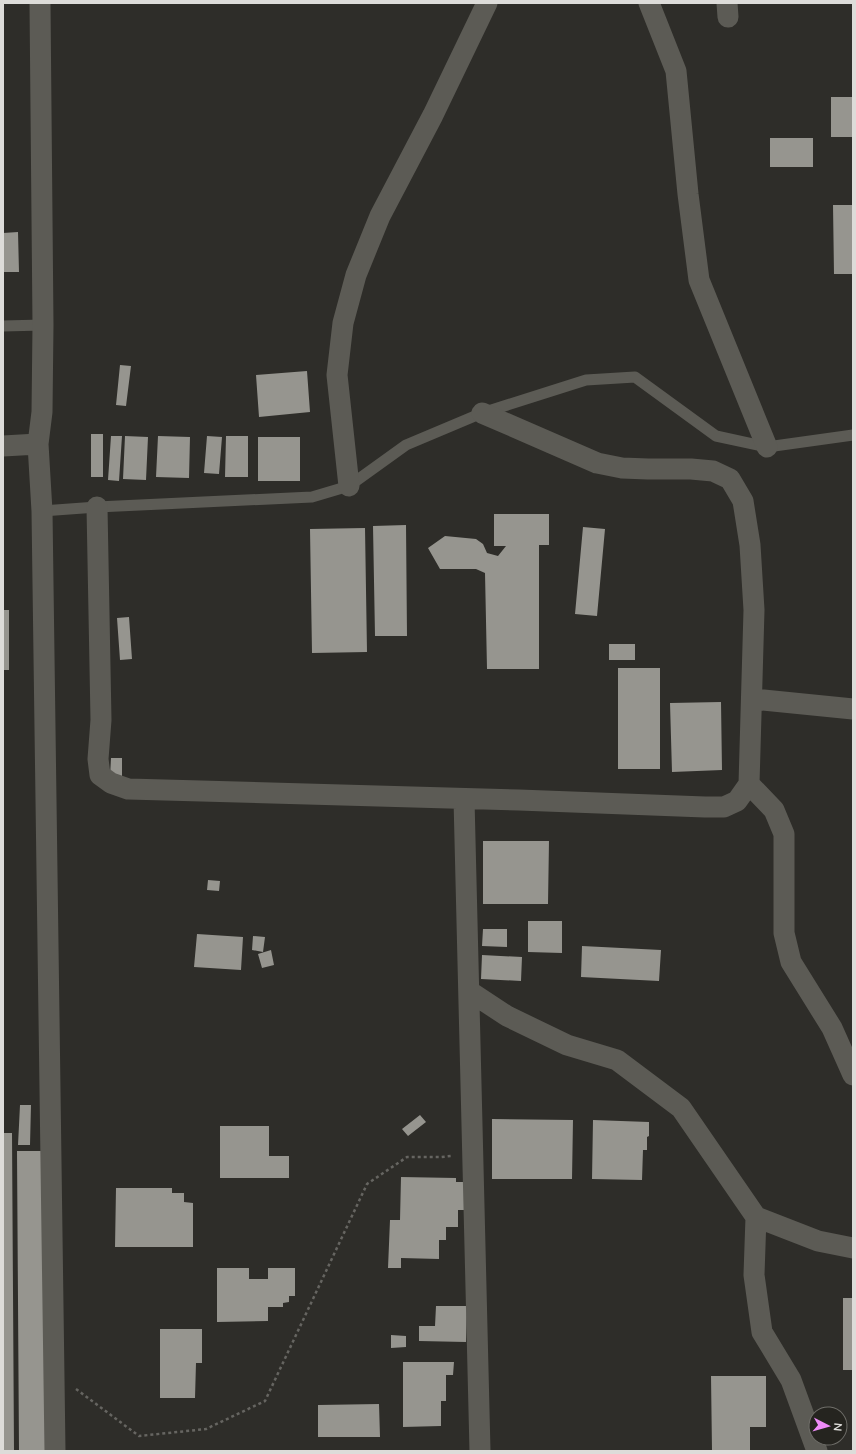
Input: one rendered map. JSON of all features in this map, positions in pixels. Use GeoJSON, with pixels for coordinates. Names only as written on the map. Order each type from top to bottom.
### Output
{"type":"FeatureCollection","features":[{"type":"Feature","properties":{"kind":"street"},"geometry":{"type":"LineString","coordinates":[[40,3],[43,325],[42,412],[38,444],[42,511],[55,1451]]}},
{"type":"Feature","properties":{"kind":"street"},"geometry":{"type":"LineString","coordinates":[[349,486],[337,375],[342,322],[356,275],[380,216],[433,115],[486,3]]}},
{"type":"Feature","properties":{"kind":"street"},"geometry":{"type":"LineString","coordinates":[[649,3],[676,71],[688,194],[699,280],[767,447]]}},
{"type":"Feature","properties":{"kind":"street"},"geometry":{"type":"LineString","coordinates":[[97,507],[101,720],[98,759],[100,775],[111,783],[128,789],[724,807],[737,801],[750,784],[754,610],[750,546],[743,500],[730,480],[713,471],[691,469],[622,468],[597,462],[482,412]]}},
{"type":"Feature","properties":{"kind":"street"},"geometry":{"type":"LineString","coordinates":[[3,446],[38,444]]}},
{"type":"Feature","properties":{"kind":"street"},"geometry":{"type":"LineString","coordinates":[[753,699],[853,709]]}},
{"type":"Feature","properties":{"kind":"street"},"geometry":{"type":"LineString","coordinates":[[750,784],[774,810],[784,834],[784,933],[791,962],[832,1028],[853,1074]]}},
{"type":"Feature","properties":{"kind":"street"},"geometry":{"type":"LineString","coordinates":[[464,799],[480,1451]]}},
{"type":"Feature","properties":{"kind":"street"},"geometry":{"type":"LineString","coordinates":[[469,991],[507,1016],[567,1045],[618,1060],[681,1108],[756,1217],[818,1241],[853,1248]]}},
{"type":"Feature","properties":{"kind":"street"},"geometry":{"type":"LineString","coordinates":[[756,1217],[754,1275],[762,1332],[792,1380],[817,1451]]}},
{"type":"Feature","properties":{"kind":"lane"},"geometry":{"type":"LineString","coordinates":[[3,326],[43,325]]}},
{"type":"Feature","properties":{"kind":"lane"},"geometry":{"type":"LineString","coordinates":[[42,511],[97,507],[312,498],[349,486],[406,445],[482,412],[586,380],[635,377],[716,436],[767,447],[853,435]]}},
{"type":"Feature","properties":{"kind":"path"},"geometry":{"type":"LineString","coordinates":[[54,1371],[82,1394],[139,1436],[206,1429],[265,1401],[367,1184],[407,1158],[441,1157],[473,1151]]}},
{"type":"Feature","properties":{"kind":"building"},"geometry":{"type":"Polygon","coordinates":[[[831,97],[853,97],[853,137],[831,137],[831,97]]]}},
{"type":"Feature","properties":{"kind":"building"},"geometry":{"type":"Polygon","coordinates":[[[770,138],[813,138],[813,167],[770,167],[770,138]]]}},
{"type":"Feature","properties":{"kind":"building"},"geometry":{"type":"Polygon","coordinates":[[[833,205],[853,205],[853,274],[834,274],[833,205]]]}},
{"type":"Feature","properties":{"kind":"building"},"geometry":{"type":"Polygon","coordinates":[[[18,232],[19,272],[4,272],[3,233],[18,232]]]}},
{"type":"Feature","properties":{"kind":"building"},"geometry":{"type":"Polygon","coordinates":[[[120,365],[131,366],[126,406],[116,405],[120,365]]]}},
{"type":"Feature","properties":{"kind":"building"},"geometry":{"type":"Polygon","coordinates":[[[307,371],[310,412],[259,417],[256,375],[307,371]]]}},
{"type":"Feature","properties":{"kind":"building"},"geometry":{"type":"Polygon","coordinates":[[[91,434],[103,434],[103,477],[91,477],[91,434]]]}},
{"type":"Feature","properties":{"kind":"building"},"geometry":{"type":"Polygon","coordinates":[[[111,436],[122,436],[119,481],[108,480],[111,436]]]}},
{"type":"Feature","properties":{"kind":"building"},"geometry":{"type":"Polygon","coordinates":[[[125,436],[148,437],[146,480],[123,479],[125,436]]]}},
{"type":"Feature","properties":{"kind":"building"},"geometry":{"type":"Polygon","coordinates":[[[158,436],[190,437],[189,478],[156,477],[158,436]]]}},
{"type":"Feature","properties":{"kind":"building"},"geometry":{"type":"Polygon","coordinates":[[[207,436],[222,437],[219,474],[204,473],[207,436]]]}},
{"type":"Feature","properties":{"kind":"building"},"geometry":{"type":"Polygon","coordinates":[[[226,436],[248,436],[248,477],[225,477],[226,436]]]}},
{"type":"Feature","properties":{"kind":"building"},"geometry":{"type":"Polygon","coordinates":[[[258,437],[300,437],[300,481],[258,481],[258,437]]]}},
{"type":"Feature","properties":{"kind":"building"},"geometry":{"type":"Polygon","coordinates":[[[494,514],[549,514],[549,545],[539,545],[539,669],[487,669],[485,573],[476,569],[440,569],[428,548],[445,536],[476,539],[483,544],[487,553],[498,556],[506,546],[494,546],[494,514]]]}},
{"type":"Feature","properties":{"kind":"building"},"geometry":{"type":"Polygon","coordinates":[[[406,525],[407,636],[375,636],[373,526],[406,525]]]}},
{"type":"Feature","properties":{"kind":"building"},"geometry":{"type":"Polygon","coordinates":[[[583,527],[605,529],[597,616],[575,614],[583,527]]]}},
{"type":"Feature","properties":{"kind":"building"},"geometry":{"type":"Polygon","coordinates":[[[365,528],[367,652],[312,653],[310,529],[365,528]]]}},
{"type":"Feature","properties":{"kind":"building"},"geometry":{"type":"Polygon","coordinates":[[[3,610],[9,610],[9,670],[3,670],[3,610]]]}},
{"type":"Feature","properties":{"kind":"building"},"geometry":{"type":"Polygon","coordinates":[[[129,617],[132,659],[120,660],[117,618],[129,617]]]}},
{"type":"Feature","properties":{"kind":"building"},"geometry":{"type":"Polygon","coordinates":[[[609,644],[635,644],[635,660],[609,660],[609,644]]]}},
{"type":"Feature","properties":{"kind":"building"},"geometry":{"type":"Polygon","coordinates":[[[618,668],[660,668],[660,769],[618,769],[618,668]]]}},
{"type":"Feature","properties":{"kind":"building"},"geometry":{"type":"Polygon","coordinates":[[[721,702],[722,770],[672,772],[670,703],[721,702]]]}},
{"type":"Feature","properties":{"kind":"building"},"geometry":{"type":"Polygon","coordinates":[[[111,758],[122,758],[122,777],[110,777],[111,758]]]}},
{"type":"Feature","properties":{"kind":"building"},"geometry":{"type":"Polygon","coordinates":[[[483,841],[549,841],[548,904],[483,904],[483,841]]]}},
{"type":"Feature","properties":{"kind":"building"},"geometry":{"type":"Polygon","coordinates":[[[208,880],[220,881],[219,891],[207,890],[208,880]]]}},
{"type":"Feature","properties":{"kind":"building"},"geometry":{"type":"Polygon","coordinates":[[[528,921],[562,921],[562,953],[528,952],[528,921]]]}},
{"type":"Feature","properties":{"kind":"building"},"geometry":{"type":"Polygon","coordinates":[[[483,929],[507,929],[507,947],[482,946],[483,929]]]}},
{"type":"Feature","properties":{"kind":"building"},"geometry":{"type":"Polygon","coordinates":[[[197,934],[243,937],[241,970],[194,967],[197,934]]]}},
{"type":"Feature","properties":{"kind":"building"},"geometry":{"type":"Polygon","coordinates":[[[253,936],[265,937],[263,952],[252,950],[253,936]]]}},
{"type":"Feature","properties":{"kind":"building"},"geometry":{"type":"Polygon","coordinates":[[[582,946],[661,950],[659,981],[581,977],[582,946]]]}},
{"type":"Feature","properties":{"kind":"building"},"geometry":{"type":"Polygon","coordinates":[[[271,950],[274,965],[262,968],[258,954],[271,950]]]}},
{"type":"Feature","properties":{"kind":"building"},"geometry":{"type":"Polygon","coordinates":[[[482,955],[522,957],[521,981],[481,979],[482,955]]]}},
{"type":"Feature","properties":{"kind":"building"},"geometry":{"type":"Polygon","coordinates":[[[20,1105],[31,1105],[30,1145],[18,1145],[20,1105]]]}},
{"type":"Feature","properties":{"kind":"building"},"geometry":{"type":"Polygon","coordinates":[[[420,1115],[426,1122],[408,1136],[402,1129],[420,1115]]]}},
{"type":"Feature","properties":{"kind":"building"},"geometry":{"type":"Polygon","coordinates":[[[492,1119],[573,1120],[572,1179],[492,1179],[492,1119]]]}},
{"type":"Feature","properties":{"kind":"building"},"geometry":{"type":"Polygon","coordinates":[[[593,1120],[649,1122],[647,1150],[643,1150],[642,1180],[592,1179],[593,1120]]]}},
{"type":"Feature","properties":{"kind":"building"},"geometry":{"type":"Polygon","coordinates":[[[220,1126],[269,1126],[269,1156],[289,1156],[289,1178],[220,1178],[220,1126]]]}},
{"type":"Feature","properties":{"kind":"building"},"geometry":{"type":"Polygon","coordinates":[[[3,1133],[12,1133],[14,1451],[3,1451],[3,1133]]]}},
{"type":"Feature","properties":{"kind":"building"},"geometry":{"type":"Polygon","coordinates":[[[17,1151],[44,1151],[46,1451],[19,1451],[17,1151]]]}},
{"type":"Feature","properties":{"kind":"building"},"geometry":{"type":"Polygon","coordinates":[[[401,1177],[456,1178],[456,1182],[467,1182],[467,1210],[458,1210],[458,1227],[446,1227],[446,1240],[439,1240],[439,1259],[401,1258],[401,1268],[388,1268],[390,1220],[400,1220],[401,1177]]]}},
{"type":"Feature","properties":{"kind":"building"},"geometry":{"type":"Polygon","coordinates":[[[116,1188],[172,1188],[172,1193],[184,1193],[184,1202],[193,1203],[193,1247],[115,1247],[116,1188]]]}},
{"type":"Feature","properties":{"kind":"building"},"geometry":{"type":"Polygon","coordinates":[[[217,1268],[249,1268],[249,1279],[268,1279],[268,1268],[295,1268],[295,1296],[289,1296],[289,1302],[283,1303],[283,1307],[268,1307],[268,1321],[217,1322],[217,1268]]]}},
{"type":"Feature","properties":{"kind":"building"},"geometry":{"type":"Polygon","coordinates":[[[843,1298],[853,1298],[853,1370],[843,1370],[843,1298]]]}},
{"type":"Feature","properties":{"kind":"building"},"geometry":{"type":"Polygon","coordinates":[[[436,1306],[467,1306],[466,1342],[419,1341],[419,1326],[435,1326],[436,1306]]]}},
{"type":"Feature","properties":{"kind":"building"},"geometry":{"type":"Polygon","coordinates":[[[160,1329],[202,1329],[202,1363],[196,1363],[195,1398],[160,1398],[160,1329]]]}},
{"type":"Feature","properties":{"kind":"building"},"geometry":{"type":"Polygon","coordinates":[[[391,1335],[406,1336],[406,1347],[391,1348],[391,1335]]]}},
{"type":"Feature","properties":{"kind":"building"},"geometry":{"type":"Polygon","coordinates":[[[403,1362],[454,1362],[453,1375],[446,1375],[446,1401],[441,1401],[441,1426],[403,1427],[403,1362]]]}},
{"type":"Feature","properties":{"kind":"building"},"geometry":{"type":"Polygon","coordinates":[[[711,1376],[766,1376],[766,1427],[750,1427],[750,1451],[712,1451],[711,1376]]]}},
{"type":"Feature","properties":{"kind":"building"},"geometry":{"type":"Polygon","coordinates":[[[379,1404],[380,1437],[318,1437],[318,1405],[379,1404]]]}}]}
